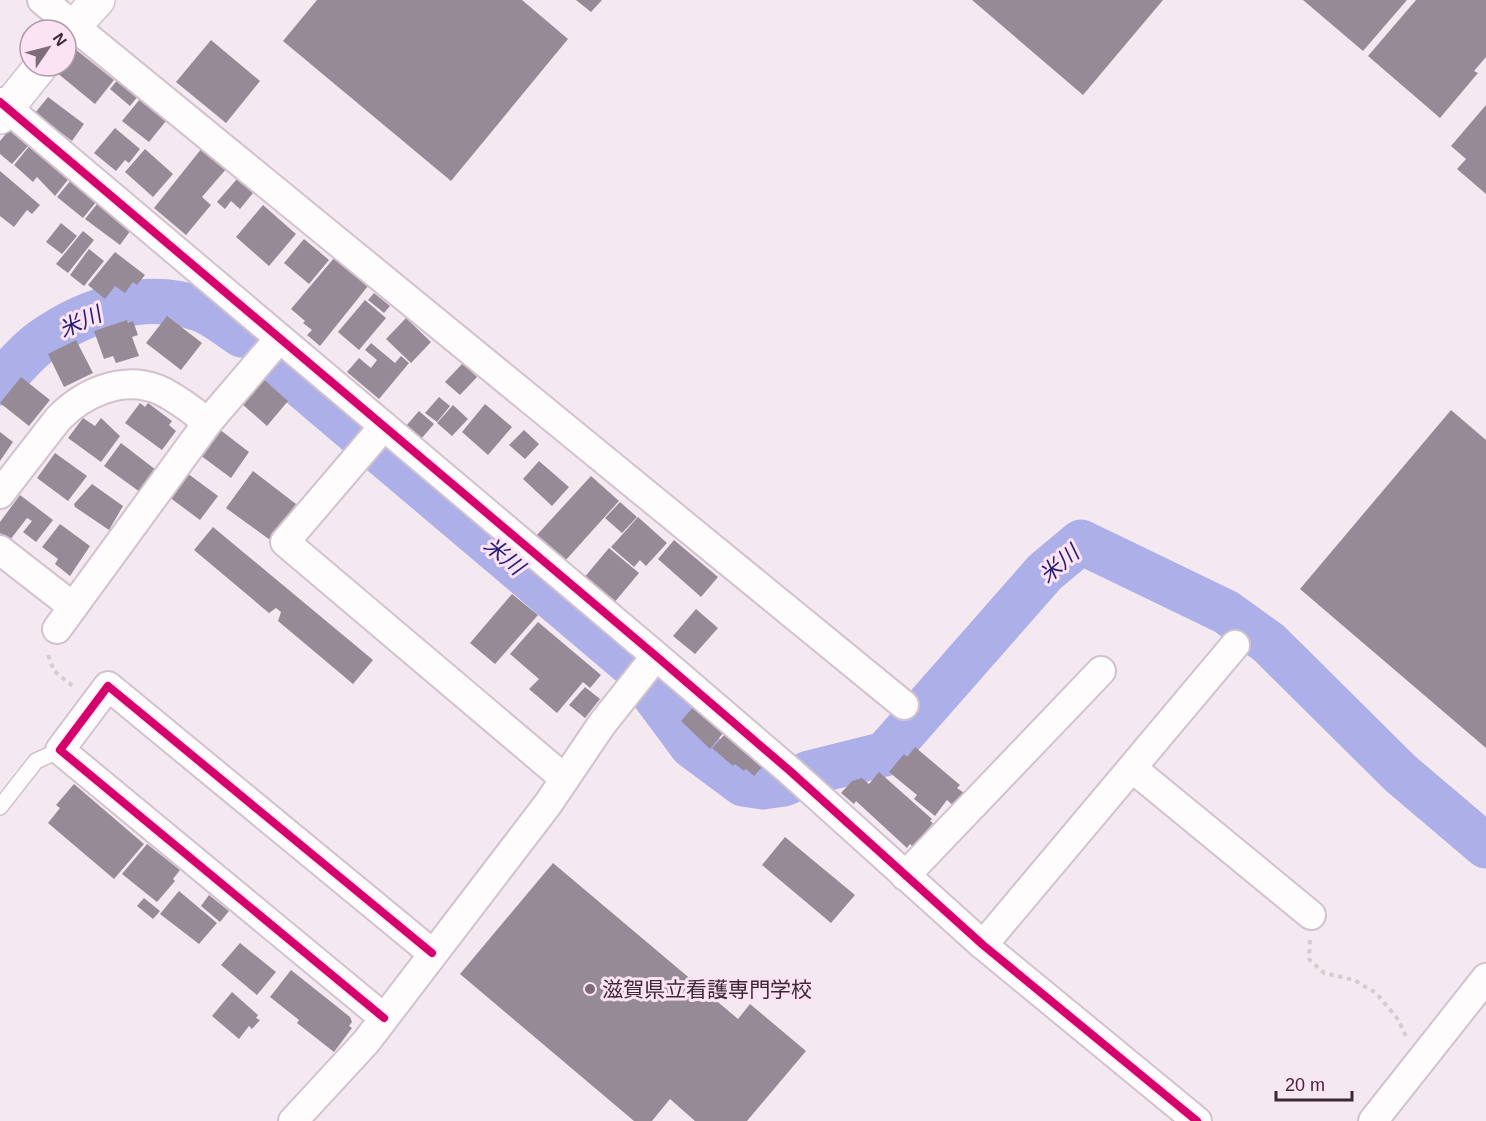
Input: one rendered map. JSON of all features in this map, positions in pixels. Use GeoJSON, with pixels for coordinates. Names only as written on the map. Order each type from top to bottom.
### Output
{"type":"FeatureCollection","features":[{"type":"Feature","properties":{"kind":"street"},"geometry":{"type":"LineString","coordinates":[[42,0],[58,18]]}},
{"type":"Feature","properties":{"kind":"street"},"geometry":{"type":"LineString","coordinates":[[78,21],[98,0]]}},
{"type":"Feature","properties":{"kind":"street"},"geometry":{"type":"LineString","coordinates":[[78,38],[904,705]]}},
{"type":"Feature","properties":{"kind":"street"},"geometry":{"type":"LineString","coordinates":[[30,78],[2,109],[384,426],[656,656],[797,778],[983,945],[1197,1121]]}},
{"type":"Feature","properties":{"kind":"street"},"geometry":{"type":"LineString","coordinates":[[0,550],[65,618],[208,422],[279,339]]}},
{"type":"Feature","properties":{"kind":"street"},"geometry":{"type":"LineString","coordinates":[[0,494],[58,419],[82,398],[96,392],[126,385],[157,389],[208,422]]}},
{"type":"Feature","properties":{"kind":"street"},"geometry":{"type":"LineString","coordinates":[[384,426],[285,542],[565,779]]}},
{"type":"Feature","properties":{"kind":"street"},"geometry":{"type":"LineString","coordinates":[[983,945],[1235,645]]}},
{"type":"Feature","properties":{"kind":"street"},"geometry":{"type":"LineString","coordinates":[[293,1121],[366,1042],[565,779],[602,724],[656,656]]}},
{"type":"Feature","properties":{"kind":"street"},"geometry":{"type":"LineString","coordinates":[[905,876],[1101,671]]}},
{"type":"Feature","properties":{"kind":"street"},"geometry":{"type":"LineString","coordinates":[[384,1018],[60,750],[87,697],[108,686],[432,953]]}},
{"type":"Feature","properties":{"kind":"street"},"geometry":{"type":"LineString","coordinates":[[1132,768],[1311,915]]}},
{"type":"Feature","properties":{"kind":"street"},"geometry":{"type":"LineString","coordinates":[[1373,1121],[1418,1061],[1486,978]]}},
{"type":"Feature","properties":{"kind":"lane"},"geometry":{"type":"LineString","coordinates":[[0,807],[36,760],[60,750]]}},
{"type":"Feature","properties":{"kind":"path"},"geometry":{"type":"LineString","coordinates":[[65,618],[46,649],[54,671],[87,697]]}},
{"type":"Feature","properties":{"kind":"path"},"geometry":{"type":"LineString","coordinates":[[1311,915],[1309,959],[1324,973],[1354,980],[1376,993],[1397,1018],[1418,1061]]}},
{"type":"Feature","properties":{"kind":"building"},"geometry":{"type":"Polygon","coordinates":[[[317,0],[522,0],[568,39],[451,181],[283,41],[317,0]]]}},
{"type":"Feature","properties":{"kind":"building"},"geometry":{"type":"Polygon","coordinates":[[[576,0],[602,0],[591,12],[576,0]]]}},
{"type":"Feature","properties":{"kind":"building"},"geometry":{"type":"Polygon","coordinates":[[[972,0],[1163,0],[1083,95],[972,0]]]}},
{"type":"Feature","properties":{"kind":"building"},"geometry":{"type":"Polygon","coordinates":[[[1303,0],[1407,0],[1363,51],[1303,0]]]}},
{"type":"Feature","properties":{"kind":"building"},"geometry":{"type":"Polygon","coordinates":[[[1416,0],[1486,0],[1486,57],[1474,71],[1478,73],[1440,118],[1368,56],[1416,0]]]}},
{"type":"Feature","properties":{"kind":"building"},"geometry":{"type":"Polygon","coordinates":[[[211,40],[260,81],[226,123],[176,82],[211,40]]]}},
{"type":"Feature","properties":{"kind":"building"},"geometry":{"type":"Polygon","coordinates":[[[78,51],[114,80],[95,104],[63,78],[78,78],[78,51]]]}},
{"type":"Feature","properties":{"kind":"building"},"geometry":{"type":"Polygon","coordinates":[[[119,78],[139,95],[130,106],[110,89],[119,78]]]}},
{"type":"Feature","properties":{"kind":"building"},"geometry":{"type":"Polygon","coordinates":[[[48,97],[84,124],[72,141],[35,113],[48,97]]]}},
{"type":"Feature","properties":{"kind":"building"},"geometry":{"type":"Polygon","coordinates":[[[140,99],[166,121],[149,142],[122,121],[140,99]]]}},
{"type":"Feature","properties":{"kind":"building"},"geometry":{"type":"Polygon","coordinates":[[[1486,105],[1486,194],[1457,169],[1466,159],[1451,146],[1486,105]]]}},
{"type":"Feature","properties":{"kind":"building"},"geometry":{"type":"Polygon","coordinates":[[[115,128],[140,149],[129,163],[125,160],[116,171],[94,153],[115,128]]]}},
{"type":"Feature","properties":{"kind":"building"},"geometry":{"type":"Polygon","coordinates":[[[9,130],[28,146],[12,164],[0,154],[0,141],[9,130]]]}},
{"type":"Feature","properties":{"kind":"building"},"geometry":{"type":"Polygon","coordinates":[[[31,144],[71,176],[55,196],[37,177],[33,182],[14,165],[31,144]]]}},
{"type":"Feature","properties":{"kind":"building"},"geometry":{"type":"Polygon","coordinates":[[[202,148],[227,168],[202,197],[211,205],[186,235],[154,208],[202,148]]]}},
{"type":"Feature","properties":{"kind":"building"},"geometry":{"type":"Polygon","coordinates":[[[145,149],[173,174],[153,197],[125,172],[145,149]]]}},
{"type":"Feature","properties":{"kind":"building"},"geometry":{"type":"Polygon","coordinates":[[[0,171],[40,205],[32,214],[27,210],[14,227],[0,216],[0,171]]]}},
{"type":"Feature","properties":{"kind":"building"},"geometry":{"type":"Polygon","coordinates":[[[237,179],[253,193],[240,209],[231,201],[225,209],[217,202],[237,179]]]}},
{"type":"Feature","properties":{"kind":"building"},"geometry":{"type":"Polygon","coordinates":[[[71,180],[97,201],[83,218],[57,197],[71,180]]]}},
{"type":"Feature","properties":{"kind":"building"},"geometry":{"type":"Polygon","coordinates":[[[97,204],[131,230],[120,245],[85,219],[97,204]]]}},
{"type":"Feature","properties":{"kind":"building"},"geometry":{"type":"Polygon","coordinates":[[[263,205],[296,234],[269,266],[236,237],[263,205]]]}},
{"type":"Feature","properties":{"kind":"building"},"geometry":{"type":"Polygon","coordinates":[[[61,223],[77,236],[62,254],[46,242],[61,223]]]}},
{"type":"Feature","properties":{"kind":"building"},"geometry":{"type":"Polygon","coordinates":[[[83,231],[94,240],[68,273],[56,264],[83,231]]]}},
{"type":"Feature","properties":{"kind":"building"},"geometry":{"type":"Polygon","coordinates":[[[304,239],[329,260],[309,284],[284,263],[304,239]]]}},
{"type":"Feature","properties":{"kind":"building"},"geometry":{"type":"Polygon","coordinates":[[[89,249],[104,261],[84,286],[70,275],[89,249]]]}},
{"type":"Feature","properties":{"kind":"building"},"geometry":{"type":"Polygon","coordinates":[[[115,252],[145,275],[137,285],[133,282],[125,293],[115,286],[105,299],[88,285],[115,252]]]}},
{"type":"Feature","properties":{"kind":"building"},"geometry":{"type":"Polygon","coordinates":[[[334,258],[368,286],[320,346],[307,335],[312,330],[303,323],[305,321],[291,309],[334,258]]]}},
{"type":"Feature","properties":{"kind":"building"},"geometry":{"type":"Polygon","coordinates":[[[374,293],[390,306],[384,313],[368,300],[374,293]]]}},
{"type":"Feature","properties":{"kind":"building"},"geometry":{"type":"Polygon","coordinates":[[[365,300],[386,318],[359,350],[338,332],[365,300]]]}},
{"type":"Feature","properties":{"kind":"building"},"geometry":{"type":"Polygon","coordinates":[[[167,316],[202,343],[181,370],[146,343],[167,316]]]}},
{"type":"Feature","properties":{"kind":"building"},"geometry":{"type":"Polygon","coordinates":[[[406,318],[431,342],[411,363],[386,339],[406,318]]]}},
{"type":"Feature","properties":{"kind":"building"},"geometry":{"type":"Polygon","coordinates":[[[127,320],[128,323],[133,321],[138,335],[132,337],[139,356],[116,363],[113,356],[104,359],[94,331],[127,320]]]}},
{"type":"Feature","properties":{"kind":"building"},"geometry":{"type":"Polygon","coordinates":[[[76,340],[93,373],[64,387],[48,354],[76,340]]]}},
{"type":"Feature","properties":{"kind":"building"},"geometry":{"type":"Polygon","coordinates":[[[371,343],[395,363],[401,356],[409,363],[379,399],[347,372],[359,358],[371,368],[377,360],[365,350],[371,343]]]}},
{"type":"Feature","properties":{"kind":"building"},"geometry":{"type":"Polygon","coordinates":[[[463,363],[477,377],[460,395],[445,382],[463,363]]]}},
{"type":"Feature","properties":{"kind":"building"},"geometry":{"type":"Polygon","coordinates":[[[21,377],[50,400],[29,426],[0,403],[21,377]]]}},
{"type":"Feature","properties":{"kind":"building"},"geometry":{"type":"Polygon","coordinates":[[[261,377],[288,401],[267,426],[242,404],[261,377]]]}},
{"type":"Feature","properties":{"kind":"building"},"geometry":{"type":"Polygon","coordinates":[[[439,397],[450,406],[437,422],[425,413],[439,397]]]}},
{"type":"Feature","properties":{"kind":"building"},"geometry":{"type":"Polygon","coordinates":[[[140,403],[145,407],[148,403],[172,421],[169,425],[176,431],[162,450],[125,423],[140,403]]]}},
{"type":"Feature","properties":{"kind":"building"},"geometry":{"type":"Polygon","coordinates":[[[485,404],[512,427],[488,455],[462,432],[485,404]]]}},
{"type":"Feature","properties":{"kind":"building"},"geometry":{"type":"Polygon","coordinates":[[[453,405],[468,419],[452,436],[437,423],[453,405]]]}},
{"type":"Feature","properties":{"kind":"building"},"geometry":{"type":"Polygon","coordinates":[[[1451,410],[1486,440],[1486,748],[1300,589],[1451,410]]]}},
{"type":"Feature","properties":{"kind":"building"},"geometry":{"type":"Polygon","coordinates":[[[419,411],[434,424],[421,439],[406,426],[419,411]]]}},
{"type":"Feature","properties":{"kind":"building"},"geometry":{"type":"Polygon","coordinates":[[[83,418],[95,426],[101,418],[120,436],[101,462],[68,438],[83,418]]]}},
{"type":"Feature","properties":{"kind":"building"},"geometry":{"type":"Polygon","coordinates":[[[219,429],[249,452],[231,478],[200,455],[219,429]]]}},
{"type":"Feature","properties":{"kind":"building"},"geometry":{"type":"Polygon","coordinates":[[[524,430],[539,444],[525,459],[509,445],[524,430]]]}},
{"type":"Feature","properties":{"kind":"building"},"geometry":{"type":"Polygon","coordinates":[[[0,432],[13,442],[0,461],[0,432]]]}},
{"type":"Feature","properties":{"kind":"building"},"geometry":{"type":"Polygon","coordinates":[[[121,443],[156,470],[140,492],[104,466],[121,443]]]}},
{"type":"Feature","properties":{"kind":"building"},"geometry":{"type":"Polygon","coordinates":[[[55,453],[87,476],[68,501],[37,478],[55,453]]]}},
{"type":"Feature","properties":{"kind":"building"},"geometry":{"type":"Polygon","coordinates":[[[539,461],[569,487],[552,506],[523,479],[539,461]]]}},
{"type":"Feature","properties":{"kind":"building"},"geometry":{"type":"Polygon","coordinates":[[[253,471],[296,504],[270,540],[226,508],[253,471]]]}},
{"type":"Feature","properties":{"kind":"building"},"geometry":{"type":"Polygon","coordinates":[[[187,473],[218,496],[200,520],[169,497],[187,473]]]}},
{"type":"Feature","properties":{"kind":"building"},"geometry":{"type":"Polygon","coordinates":[[[591,476],[619,501],[565,561],[536,536],[591,476]]]}},
{"type":"Feature","properties":{"kind":"building"},"geometry":{"type":"Polygon","coordinates":[[[92,484],[123,506],[109,530],[75,507],[74,504],[92,484]]]}},
{"type":"Feature","properties":{"kind":"building"},"geometry":{"type":"Polygon","coordinates":[[[20,495],[53,520],[36,542],[23,532],[32,521],[27,518],[10,540],[0,533],[0,522],[20,495]]]}},
{"type":"Feature","properties":{"kind":"building"},"geometry":{"type":"Polygon","coordinates":[[[620,502],[637,517],[622,533],[605,518],[620,502]]]}},
{"type":"Feature","properties":{"kind":"building"},"geometry":{"type":"Polygon","coordinates":[[[638,517],[667,543],[646,566],[640,560],[634,567],[611,547],[638,517]]]}},
{"type":"Feature","properties":{"kind":"building"},"geometry":{"type":"Polygon","coordinates":[[[60,524],[90,546],[70,576],[55,564],[58,559],[42,547],[60,524]]]}},
{"type":"Feature","properties":{"kind":"building"},"geometry":{"type":"Polygon","coordinates":[[[213,527],[373,660],[353,684],[278,621],[281,612],[276,608],[269,613],[194,550],[213,527]]]}},
{"type":"Feature","properties":{"kind":"building"},"geometry":{"type":"Polygon","coordinates":[[[674,540],[718,577],[701,597],[658,559],[674,540]]]}},
{"type":"Feature","properties":{"kind":"building"},"geometry":{"type":"Polygon","coordinates":[[[609,548],[639,573],[613,604],[583,579],[609,548]]]}},
{"type":"Feature","properties":{"kind":"building"},"geometry":{"type":"Polygon","coordinates":[[[512,594],[538,615],[495,664],[470,643],[512,594]]]}},
{"type":"Feature","properties":{"kind":"building"},"geometry":{"type":"Polygon","coordinates":[[[696,609],[718,628],[695,654],[673,636],[696,609]]]}},
{"type":"Feature","properties":{"kind":"building"},"geometry":{"type":"Polygon","coordinates":[[[538,622],[601,675],[590,688],[583,682],[557,713],[529,689],[539,679],[510,654],[538,622]]]}},
{"type":"Feature","properties":{"kind":"building"},"geometry":{"type":"Polygon","coordinates":[[[585,687],[600,699],[585,718],[569,705],[585,687]]]}},
{"type":"Feature","properties":{"kind":"building"},"geometry":{"type":"Polygon","coordinates":[[[694,706],[724,732],[710,749],[681,721],[694,706]]]}},
{"type":"Feature","properties":{"kind":"building"},"geometry":{"type":"Polygon","coordinates":[[[725,734],[764,765],[754,776],[746,769],[744,771],[735,764],[733,766],[712,748],[725,734]]]}},
{"type":"Feature","properties":{"kind":"building"},"geometry":{"type":"Polygon","coordinates":[[[915,747],[960,785],[957,788],[967,795],[956,808],[947,800],[935,816],[914,799],[917,795],[889,772],[904,754],[907,757],[915,747]]]}},
{"type":"Feature","properties":{"kind":"building"},"geometry":{"type":"Polygon","coordinates":[[[879,772],[932,819],[930,821],[933,823],[913,847],[910,844],[907,848],[856,801],[854,804],[841,793],[852,781],[862,778],[869,784],[879,772]]]}},
{"type":"Feature","properties":{"kind":"building"},"geometry":{"type":"Polygon","coordinates":[[[74,784],[144,844],[114,879],[48,823],[60,808],[56,805],[74,784]]]}},
{"type":"Feature","properties":{"kind":"building"},"geometry":{"type":"Polygon","coordinates":[[[785,837],[855,895],[831,923],[762,865],[785,837]]]}},
{"type":"Feature","properties":{"kind":"building"},"geometry":{"type":"Polygon","coordinates":[[[147,844],[180,870],[173,879],[175,881],[157,902],[122,874],[147,844]]]}},
{"type":"Feature","properties":{"kind":"building","name":"滋賀県立看護専門学校"},"geometry":{"type":"Polygon","coordinates":[[[553,863],[738,1019],[750,1004],[806,1051],[747,1121],[695,1121],[670,1099],[652,1121],[634,1121],[460,974],[553,863]]]}},
{"type":"Feature","properties":{"kind":"building"},"geometry":{"type":"Polygon","coordinates":[[[179,891],[217,923],[199,944],[160,914],[179,891]]]}},
{"type":"Feature","properties":{"kind":"building"},"geometry":{"type":"Polygon","coordinates":[[[209,895],[229,911],[220,922],[201,906],[209,895]]]}},
{"type":"Feature","properties":{"kind":"building"},"geometry":{"type":"Polygon","coordinates":[[[144,898],[160,911],[153,919],[137,906],[144,898]]]}},
{"type":"Feature","properties":{"kind":"building"},"geometry":{"type":"Polygon","coordinates":[[[240,943],[276,972],[257,995],[221,965],[240,943]]]}},
{"type":"Feature","properties":{"kind":"building"},"geometry":{"type":"Polygon","coordinates":[[[291,970],[350,1017],[352,1022],[349,1026],[352,1028],[334,1052],[297,1023],[299,1020],[270,997],[291,970]]]}},
{"type":"Feature","properties":{"kind":"building"},"geometry":{"type":"Polygon","coordinates":[[[232,992],[258,1015],[256,1018],[260,1020],[252,1029],[249,1026],[239,1039],[212,1016],[232,992]]]}},
{"type":"Feature","properties":{"kind":"waterway","name":"米川"},"geometry":{"type":"LineString","coordinates":[[0,383],[36,345],[59,330],[97,312],[138,302],[158,301],[199,309],[216,317],[242,335]]}},
{"type":"Feature","properties":{"kind":"waterway","name":"米川"},"geometry":{"type":"LineString","coordinates":[[281,368],[361,436]]}},
{"type":"Feature","properties":{"kind":"waterway","name":"米川"},"geometry":{"type":"LineString","coordinates":[[377,449],[631,664]]}},
{"type":"Feature","properties":{"kind":"waterway","name":"米川"},"geometry":{"type":"LineString","coordinates":[[649,688],[692,746],[743,784],[763,787],[784,784],[809,773],[885,754],[1045,572],[1081,542],[1226,612],[1269,643],[1400,773],[1486,846]]}},
{"type":"Feature","properties":{"kind":"cycle path"},"geometry":{"type":"LineString","coordinates":[[0,102],[656,656],[790,771],[983,945],[1197,1121]]}},
{"type":"Feature","properties":{"kind":"cycle path"},"geometry":{"type":"LineString","coordinates":[[384,1018],[60,750],[108,686],[432,953]]}},
{"type":"Feature","properties":{"kind":"place","name":"滋賀県立看護専門学校"},"geometry":{"type":"Point","coordinates":[590,989]}}]}
